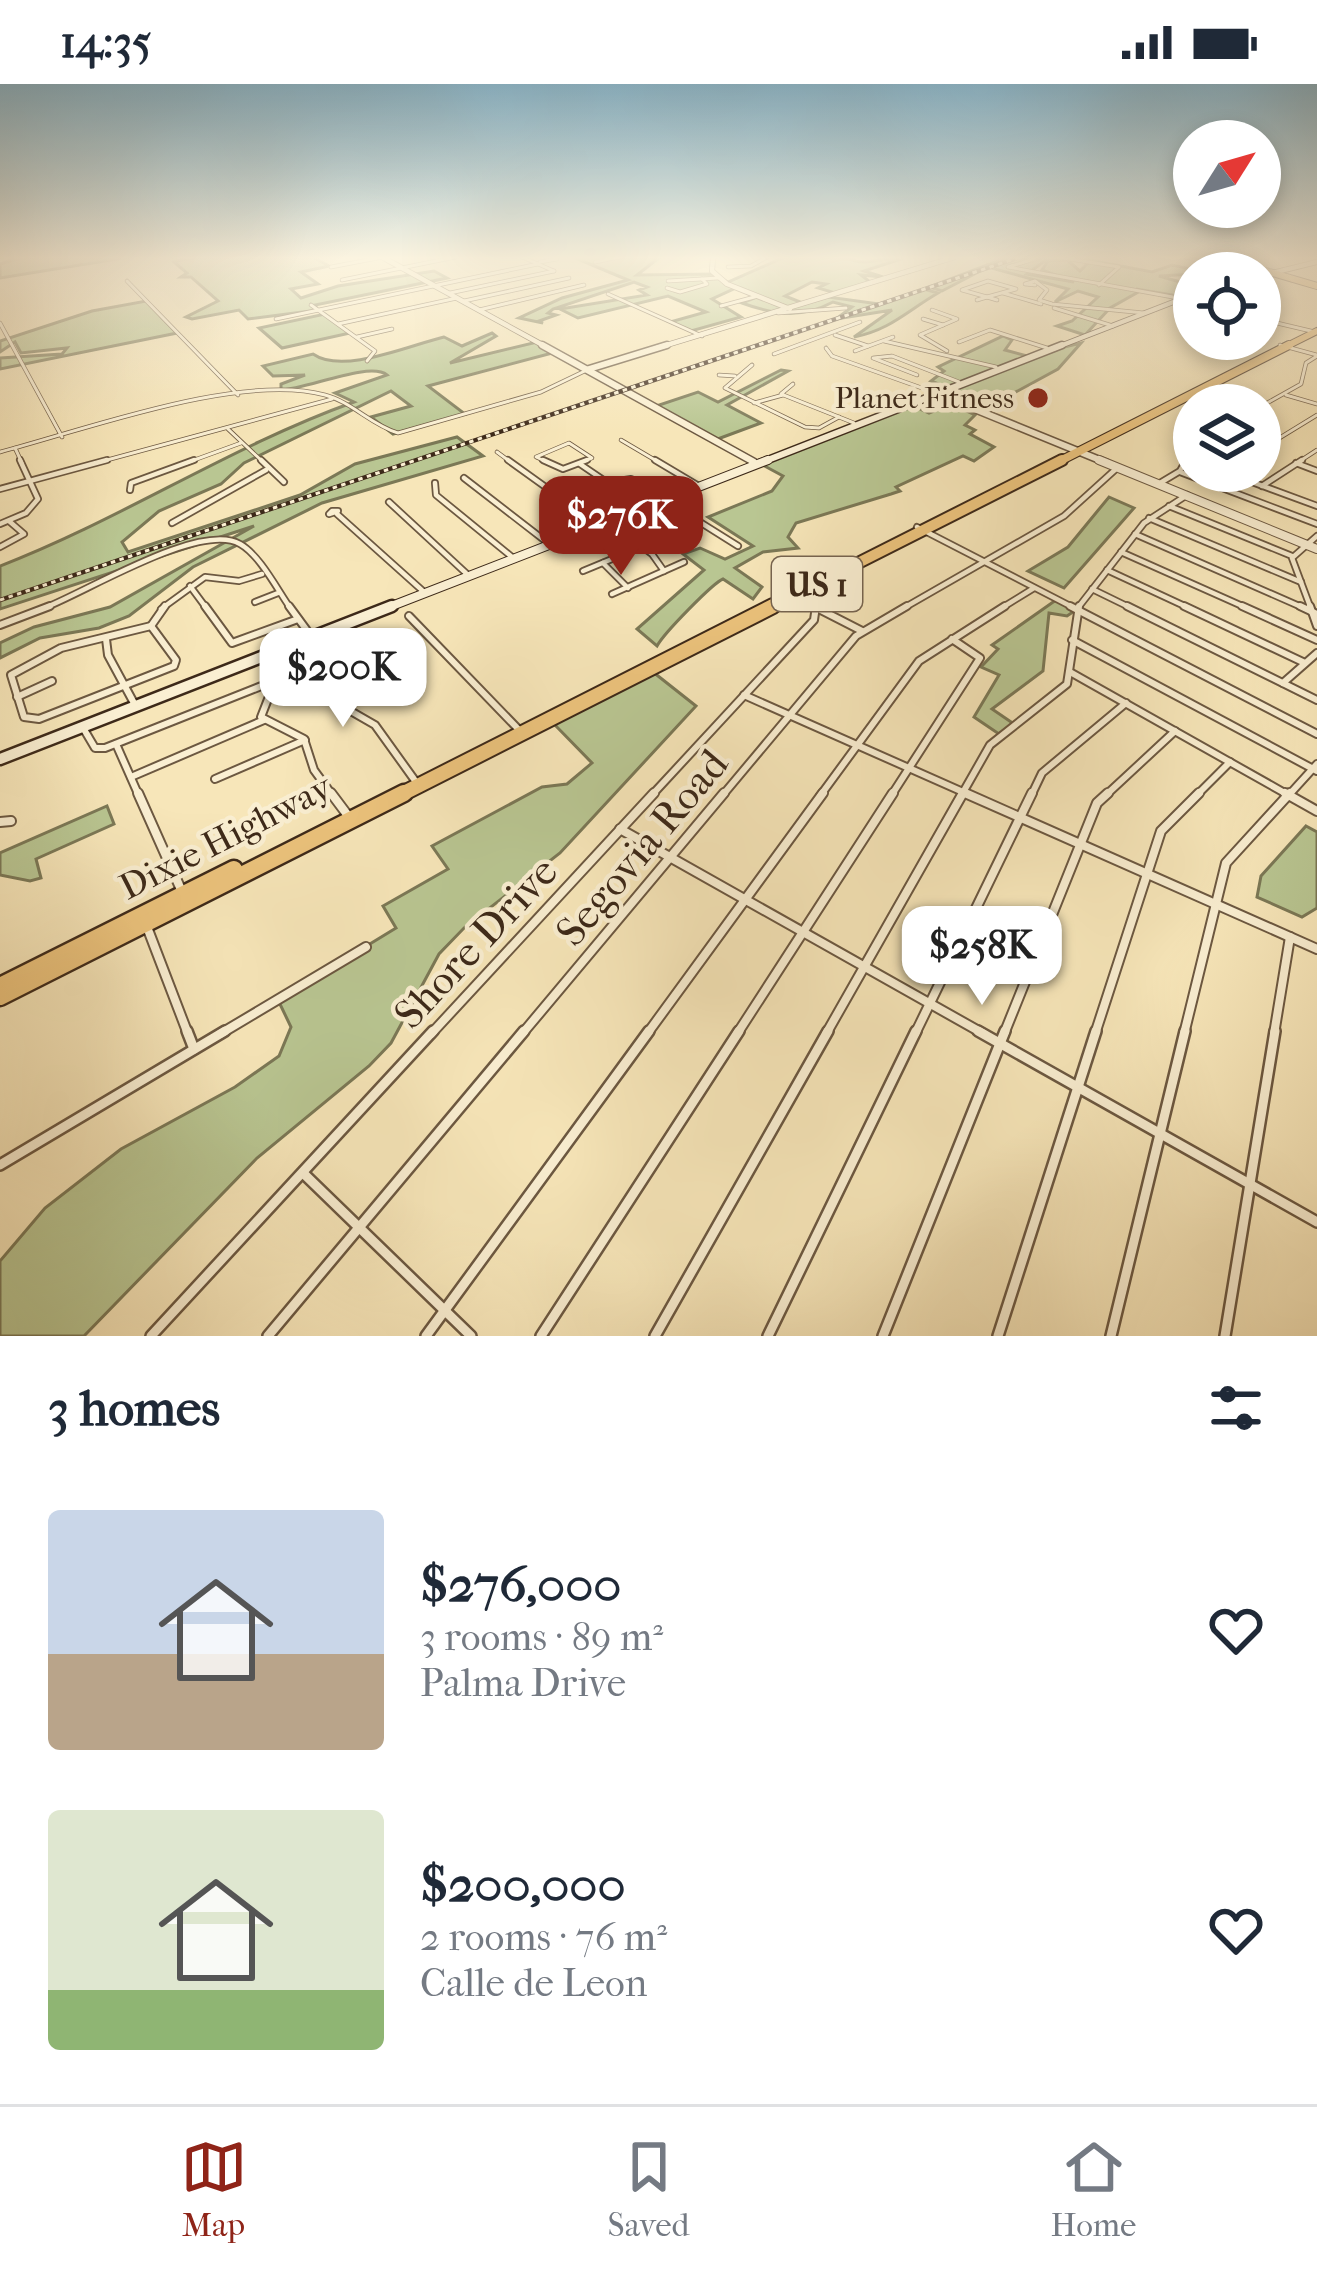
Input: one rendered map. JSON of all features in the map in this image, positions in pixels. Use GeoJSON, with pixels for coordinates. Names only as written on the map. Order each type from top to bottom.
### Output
{"type":"FeatureCollection","features":[{"type":"Feature","properties":{"kind":"main road"},"geometry":{"type":"LineString","coordinates":[[0,759],[754,461],[1139,315]]}},
{"type":"Feature","properties":{"kind":"main road","name":"US 1"},"geometry":{"type":"LineString","coordinates":[[417,782],[516,726],[592,694],[1315,330]]}},
{"type":"Feature","properties":{"kind":"main road","name":"US 1"},"geometry":{"type":"LineString","coordinates":[[1000,489],[1076,450]]}},
{"type":"Feature","properties":{"kind":"main road","name":"Dixie Highway"},"geometry":{"type":"LineString","coordinates":[[0,986],[417,782]]}},
{"type":"Feature","properties":{"kind":"main road","name":"US 1"},"geometry":{"type":"LineString","coordinates":[[0,998],[146,924],[185,899]]}},
{"type":"Feature","properties":{"kind":"street"},"geometry":{"type":"LineString","coordinates":[[161,315],[238,395]]}},
{"type":"Feature","properties":{"kind":"street"},"geometry":{"type":"LineString","coordinates":[[276,319],[293,315]]}},
{"type":"Feature","properties":{"kind":"street"},"geometry":{"type":"LineString","coordinates":[[326,315],[375,351],[367,361]]}},
{"type":"Feature","properties":{"kind":"street"},"geometry":{"type":"LineString","coordinates":[[338,324],[380,315]]}},
{"type":"Feature","properties":{"kind":"street"},"geometry":{"type":"LineString","coordinates":[[489,315],[754,461]]}},
{"type":"Feature","properties":{"kind":"street"},"geometry":{"type":"LineString","coordinates":[[656,315],[702,336]]}},
{"type":"Feature","properties":{"kind":"street"},"geometry":{"type":"LineString","coordinates":[[0,452],[238,395],[280,391],[335,397],[398,433],[541,392],[589,369],[770,315]]}},
{"type":"Feature","properties":{"kind":"street"},"geometry":{"type":"LineString","coordinates":[[944,352],[949,347],[920,335],[957,319],[947,315]]}},
{"type":"Feature","properties":{"kind":"street"},"geometry":{"type":"LineString","coordinates":[[1080,315],[1110,325]]}},
{"type":"Feature","properties":{"kind":"street"},"geometry":{"type":"LineString","coordinates":[[923,319],[944,325]]}},
{"type":"Feature","properties":{"kind":"street"},"geometry":{"type":"LineString","coordinates":[[774,354],[860,322]]}},
{"type":"Feature","properties":{"kind":"street"},"geometry":{"type":"LineString","coordinates":[[0,323],[62,437]]}},
{"type":"Feature","properties":{"kind":"street"},"geometry":{"type":"LineString","coordinates":[[1281,324],[1315,330]]}},
{"type":"Feature","properties":{"kind":"street"},"geometry":{"type":"LineString","coordinates":[[357,338],[392,329]]}},
{"type":"Feature","properties":{"kind":"street"},"geometry":{"type":"LineString","coordinates":[[959,342],[996,330],[1047,348]]}},
{"type":"Feature","properties":{"kind":"street"},"geometry":{"type":"LineString","coordinates":[[832,334],[868,346]]}},
{"type":"Feature","properties":{"kind":"street"},"geometry":{"type":"LineString","coordinates":[[855,351],[892,337]]}},
{"type":"Feature","properties":{"kind":"street"},"geometry":{"type":"LineString","coordinates":[[884,341],[927,356],[944,352],[995,368]]}},
{"type":"Feature","properties":{"kind":"street"},"geometry":{"type":"LineString","coordinates":[[1283,346],[1317,356]]}},
{"type":"Feature","properties":{"kind":"street"},"geometry":{"type":"LineString","coordinates":[[826,348],[836,358],[934,392],[1317,549]]}},
{"type":"Feature","properties":{"kind":"street"},"geometry":{"type":"LineString","coordinates":[[917,375],[873,358],[892,356],[959,382]]}},
{"type":"Feature","properties":{"kind":"street"},"geometry":{"type":"LineString","coordinates":[[1283,394],[1302,382],[1306,363],[1317,356]]}},
{"type":"Feature","properties":{"kind":"street"},"geometry":{"type":"LineString","coordinates":[[752,365],[725,388],[805,428],[819,428],[839,417]]}},
{"type":"Feature","properties":{"kind":"street"},"geometry":{"type":"LineString","coordinates":[[719,375],[739,377]]}},
{"type":"Feature","properties":{"kind":"street"},"geometry":{"type":"LineString","coordinates":[[754,403],[783,395],[793,384]]}},
{"type":"Feature","properties":{"kind":"street"},"geometry":{"type":"LineString","coordinates":[[1283,394],[1317,404]]}},
{"type":"Feature","properties":{"kind":"street"},"geometry":{"type":"LineString","coordinates":[[783,395],[854,423]]}},
{"type":"Feature","properties":{"kind":"street"},"geometry":{"type":"LineString","coordinates":[[0,489],[335,397]]}},
{"type":"Feature","properties":{"kind":"street"},"geometry":{"type":"LineString","coordinates":[[1281,437],[1317,415]]}},
{"type":"Feature","properties":{"kind":"street"},"geometry":{"type":"LineString","coordinates":[[228,429],[266,470],[284,482]]}},
{"type":"Feature","properties":{"kind":"street"},"geometry":{"type":"LineString","coordinates":[[621,440],[697,485]]}},
{"type":"Feature","properties":{"kind":"street"},"geometry":{"type":"LineString","coordinates":[[130,490],[131,483],[148,473],[241,443]]}},
{"type":"Feature","properties":{"kind":"street"},"geometry":{"type":"LineString","coordinates":[[580,464],[592,456],[573,444],[536,455],[554,468],[580,464],[605,481]]}},
{"type":"Feature","properties":{"kind":"street"},"geometry":{"type":"LineString","coordinates":[[0,524],[37,503],[15,448]]}},
{"type":"Feature","properties":{"kind":"street"},"geometry":{"type":"LineString","coordinates":[[1281,473],[1317,450]]}},
{"type":"Feature","properties":{"kind":"street"},"geometry":{"type":"LineString","coordinates":[[497,452],[642,547],[664,571]]}},
{"type":"Feature","properties":{"kind":"street"},"geometry":{"type":"LineString","coordinates":[[1296,463],[1317,471]]}},
{"type":"Feature","properties":{"kind":"street","name":"Segovia Road"},"geometry":{"type":"LineString","coordinates":[[268,1336],[862,631],[1070,513],[1119,467]]}},
{"type":"Feature","properties":{"kind":"street"},"geometry":{"type":"LineString","coordinates":[[172,523],[266,470]]}},
{"type":"Feature","properties":{"kind":"street"},"geometry":{"type":"LineString","coordinates":[[1160,483],[1173,476]]}},
{"type":"Feature","properties":{"kind":"street"},"geometry":{"type":"LineString","coordinates":[[644,487],[608,500],[589,493],[605,481],[625,477],[644,487],[663,498],[738,546]]}},
{"type":"Feature","properties":{"kind":"street"},"geometry":{"type":"LineString","coordinates":[[464,478],[548,543]]}},
{"type":"Feature","properties":{"kind":"street"},"geometry":{"type":"LineString","coordinates":[[435,483],[436,495],[512,557]]}},
{"type":"Feature","properties":{"kind":"street"},"geometry":{"type":"LineString","coordinates":[[1233,492],[1317,524]]}},
{"type":"Feature","properties":{"kind":"street"},"geometry":{"type":"LineString","coordinates":[[1278,492],[1317,506]]}},
{"type":"Feature","properties":{"kind":"street"},"geometry":{"type":"LineString","coordinates":[[655,1336],[994,739],[1065,686],[1076,610],[1149,518],[1188,494]]}},
{"type":"Feature","properties":{"kind":"street"},"geometry":{"type":"LineString","coordinates":[[388,502],[468,574]]}},
{"type":"Feature","properties":{"kind":"street"},"geometry":{"type":"LineString","coordinates":[[1168,506],[1292,556]]}},
{"type":"Feature","properties":{"kind":"street"},"geometry":{"type":"LineString","coordinates":[[337,514],[424,592]]}},
{"type":"Feature","properties":{"kind":"street"},"geometry":{"type":"LineString","coordinates":[[1149,518],[1300,582]]}},
{"type":"Feature","properties":{"kind":"street"},"geometry":{"type":"LineString","coordinates":[[0,548],[24,534],[9,521]]}},
{"type":"Feature","properties":{"kind":"street"},"geometry":{"type":"LineString","coordinates":[[920,529],[1317,734]]}},
{"type":"Feature","properties":{"kind":"street"},"geometry":{"type":"LineString","coordinates":[[1135,535],[1314,613]]}},
{"type":"Feature","properties":{"kind":"street"},"geometry":{"type":"LineString","coordinates":[[1292,556],[1317,536]]}},
{"type":"Feature","properties":{"kind":"street"},"geometry":{"type":"LineString","coordinates":[[0,626],[92,591],[140,562],[213,537],[241,542],[325,649],[314,666],[116,744],[94,748],[82,726]]}},
{"type":"Feature","properties":{"kind":"street"},"geometry":{"type":"LineString","coordinates":[[584,571],[642,547]]}},
{"type":"Feature","properties":{"kind":"street"},"geometry":{"type":"LineString","coordinates":[[1121,552],[1317,640]]}},
{"type":"Feature","properties":{"kind":"street"},"geometry":{"type":"LineString","coordinates":[[1292,556],[1317,626]]}},
{"type":"Feature","properties":{"kind":"street"},"geometry":{"type":"LineString","coordinates":[[612,594],[684,562]]}},
{"type":"Feature","properties":{"kind":"street"},"geometry":{"type":"LineString","coordinates":[[603,563],[628,588]]}},
{"type":"Feature","properties":{"kind":"street"},"geometry":{"type":"LineString","coordinates":[[1107,570],[1305,663]]}},
{"type":"Feature","properties":{"kind":"street"},"geometry":{"type":"LineString","coordinates":[[151,626],[161,633],[176,663],[31,720],[17,698],[11,675],[21,666],[61,648],[151,626],[161,609],[208,576],[239,581],[262,574]]}},
{"type":"Feature","properties":{"kind":"street"},"geometry":{"type":"LineString","coordinates":[[190,586],[232,643],[298,620]]}},
{"type":"Feature","properties":{"kind":"street"},"geometry":{"type":"LineString","coordinates":[[426,1336],[919,661],[1034,588]]}},
{"type":"Feature","properties":{"kind":"street"},"geometry":{"type":"LineString","coordinates":[[1092,589],[1317,700]]}},
{"type":"Feature","properties":{"kind":"street"},"geometry":{"type":"LineString","coordinates":[[797,591],[817,608],[862,631]]}},
{"type":"Feature","properties":{"kind":"street"},"geometry":{"type":"LineString","coordinates":[[255,602],[278,593]]}},
{"type":"Feature","properties":{"kind":"street","name":"Shore Drive"},"geometry":{"type":"LineString","coordinates":[[152,1336],[814,620],[817,608]]}},
{"type":"Feature","properties":{"kind":"street"},"geometry":{"type":"LineString","coordinates":[[409,616],[516,726]]}},
{"type":"Feature","properties":{"kind":"street"},"geometry":{"type":"LineString","coordinates":[[106,639],[135,706]]}},
{"type":"Feature","properties":{"kind":"street"},"geometry":{"type":"LineString","coordinates":[[541,1336],[980,658],[952,639]]}},
{"type":"Feature","properties":{"kind":"street"},"geometry":{"type":"LineString","coordinates":[[1072,640],[1316,768],[1230,856],[1111,1336]]}},
{"type":"Feature","properties":{"kind":"street"},"geometry":{"type":"LineString","coordinates":[[1283,683],[1317,653]]}},
{"type":"Feature","properties":{"kind":"street"},"geometry":{"type":"LineString","coordinates":[[263,655],[275,680]]}},
{"type":"Feature","properties":{"kind":"street"},"geometry":{"type":"LineString","coordinates":[[314,666],[330,685],[328,698],[375,725],[417,782]]}},
{"type":"Feature","properties":{"kind":"street"},"geometry":{"type":"LineString","coordinates":[[1070,672],[1317,811]]}},
{"type":"Feature","properties":{"kind":"street"},"geometry":{"type":"LineString","coordinates":[[264,720],[261,708],[275,680]]}},
{"type":"Feature","properties":{"kind":"street"},"geometry":{"type":"LineString","coordinates":[[17,698],[52,681]]}},
{"type":"Feature","properties":{"kind":"street"},"geometry":{"type":"LineString","coordinates":[[744,695],[1317,949]]}},
{"type":"Feature","properties":{"kind":"street"},"geometry":{"type":"LineString","coordinates":[[768,1336],[1050,763],[1126,703]]}},
{"type":"Feature","properties":{"kind":"street"},"geometry":{"type":"LineString","coordinates":[[131,777],[264,720],[305,740],[314,770],[349,816]]}},
{"type":"Feature","properties":{"kind":"street"},"geometry":{"type":"LineString","coordinates":[[883,1336],[1100,798],[1175,731]]}},
{"type":"Feature","properties":{"kind":"street"},"geometry":{"type":"LineString","coordinates":[[215,779],[305,740]]}},
{"type":"Feature","properties":{"kind":"street"},"geometry":{"type":"LineString","coordinates":[[116,744],[185,899]]}},
{"type":"Feature","properties":{"kind":"street"},"geometry":{"type":"LineString","coordinates":[[998,1336],[1167,820],[1230,762]]}},
{"type":"Feature","properties":{"kind":"street"},"geometry":{"type":"LineString","coordinates":[[0,822],[11,820]]}},
{"type":"Feature","properties":{"kind":"street"},"geometry":{"type":"LineString","coordinates":[[620,829],[1317,1222]]}},
{"type":"Feature","properties":{"kind":"street"},"geometry":{"type":"LineString","coordinates":[[146,924],[194,1050]]}},
{"type":"Feature","properties":{"kind":"street"},"geometry":{"type":"LineString","coordinates":[[1226,1336],[1290,937]]}},
{"type":"Feature","properties":{"kind":"street"},"geometry":{"type":"LineString","coordinates":[[0,1165],[366,947]]}},
{"type":"Feature","properties":{"kind":"street"},"geometry":{"type":"LineString","coordinates":[[302,1173],[471,1336]]}},
{"type":"Feature","properties":{"kind":"green space"},"geometry":{"type":"Polygon","coordinates":[[[78,315],[160,315],[177,333],[0,369],[0,358],[62,354],[67,348],[21,353],[15,342],[0,352],[0,341],[78,315]]]}},
{"type":"Feature","properties":{"kind":"green space"},"geometry":{"type":"Polygon","coordinates":[[[327,315],[350,333],[282,348],[259,328],[327,315]]]}},
{"type":"Feature","properties":{"kind":"green space"},"geometry":{"type":"Polygon","coordinates":[[[555,315],[539,321],[543,323],[519,318],[555,315]]]}},
{"type":"Feature","properties":{"kind":"green space"},"geometry":{"type":"Polygon","coordinates":[[[694,315],[741,317],[691,331],[670,322],[694,315]]]}},
{"type":"Feature","properties":{"kind":"green space"},"geometry":{"type":"Polygon","coordinates":[[[884,315],[903,315],[888,325],[854,337],[884,315]]]}},
{"type":"Feature","properties":{"kind":"green space"},"geometry":{"type":"Polygon","coordinates":[[[1078,315],[1103,315],[1085,335],[1057,326],[1078,315]]]}},
{"type":"Feature","properties":{"kind":"green space"},"geometry":{"type":"Polygon","coordinates":[[[492,333],[496,336],[450,363],[537,342],[556,352],[428,386],[465,414],[393,434],[371,417],[411,406],[391,391],[244,463],[221,484],[159,511],[122,542],[128,552],[300,495],[355,464],[457,437],[483,456],[322,503],[193,567],[129,616],[99,628],[40,638],[0,658],[0,643],[34,627],[110,607],[254,526],[0,609],[0,566],[354,402],[335,393],[387,375],[367,371],[281,390],[281,384],[305,375],[273,376],[263,366],[313,354],[326,360],[359,360],[444,337],[462,346],[492,333]]]}},
{"type":"Feature","properties":{"kind":"green space"},"geometry":{"type":"Polygon","coordinates":[[[1003,336],[1012,340],[1005,350],[1027,356],[1081,343],[1058,369],[979,412],[936,392],[946,387],[931,381],[944,371],[938,367],[1003,336]]]}},
{"type":"Feature","properties":{"kind":"green space"},"geometry":{"type":"Polygon","coordinates":[[[781,370],[788,371],[727,405],[761,423],[715,440],[653,407],[698,392],[718,402],[781,370]]]}},
{"type":"Feature","properties":{"kind":"green space"},"geometry":{"type":"Polygon","coordinates":[[[909,404],[929,413],[951,404],[975,415],[965,425],[975,430],[970,434],[994,447],[974,461],[963,456],[896,487],[900,491],[796,523],[788,537],[798,548],[763,552],[735,568],[762,587],[753,599],[723,579],[657,646],[637,629],[704,570],[683,554],[700,548],[725,559],[753,546],[708,517],[772,491],[783,476],[759,463],[909,404]]]}},
{"type":"Feature","properties":{"kind":"green space"},"geometry":{"type":"Polygon","coordinates":[[[1109,497],[1134,508],[1064,588],[1028,571],[1068,547],[1109,497]]]}},
{"type":"Feature","properties":{"kind":"green space"},"geometry":{"type":"Polygon","coordinates":[[[1056,600],[1076,610],[1067,616],[1049,613],[1043,671],[992,709],[1014,724],[999,734],[974,717],[999,675],[981,667],[998,649],[992,645],[1056,600]]]}},
{"type":"Feature","properties":{"kind":"green space"},"geometry":{"type":"Polygon","coordinates":[[[653,672],[696,706],[560,853],[464,928],[439,954],[391,1043],[369,1066],[257,1158],[84,1336],[0,1336],[0,1261],[45,1208],[121,1149],[235,1087],[279,1056],[291,1027],[278,1000],[396,928],[383,906],[448,869],[432,846],[542,787],[567,784],[592,763],[553,723],[653,672]]]}},
{"type":"Feature","properties":{"kind":"green space"},"geometry":{"type":"Polygon","coordinates":[[[107,806],[114,824],[36,859],[41,878],[30,881],[0,875],[0,853],[107,806]]]}},
{"type":"Feature","properties":{"kind":"green space"},"geometry":{"type":"Polygon","coordinates":[[[1306,826],[1317,832],[1317,908],[1302,917],[1257,897],[1261,876],[1306,826]]]}},
{"type":"Feature","properties":{"kind":"railway"},"geometry":{"type":"LineString","coordinates":[[0,600],[846,315]]}},
{"type":"Feature","properties":{"kind":"place","name":"Planet Fitness"},"geometry":{"type":"Point","coordinates":[1038,398]}}]}
